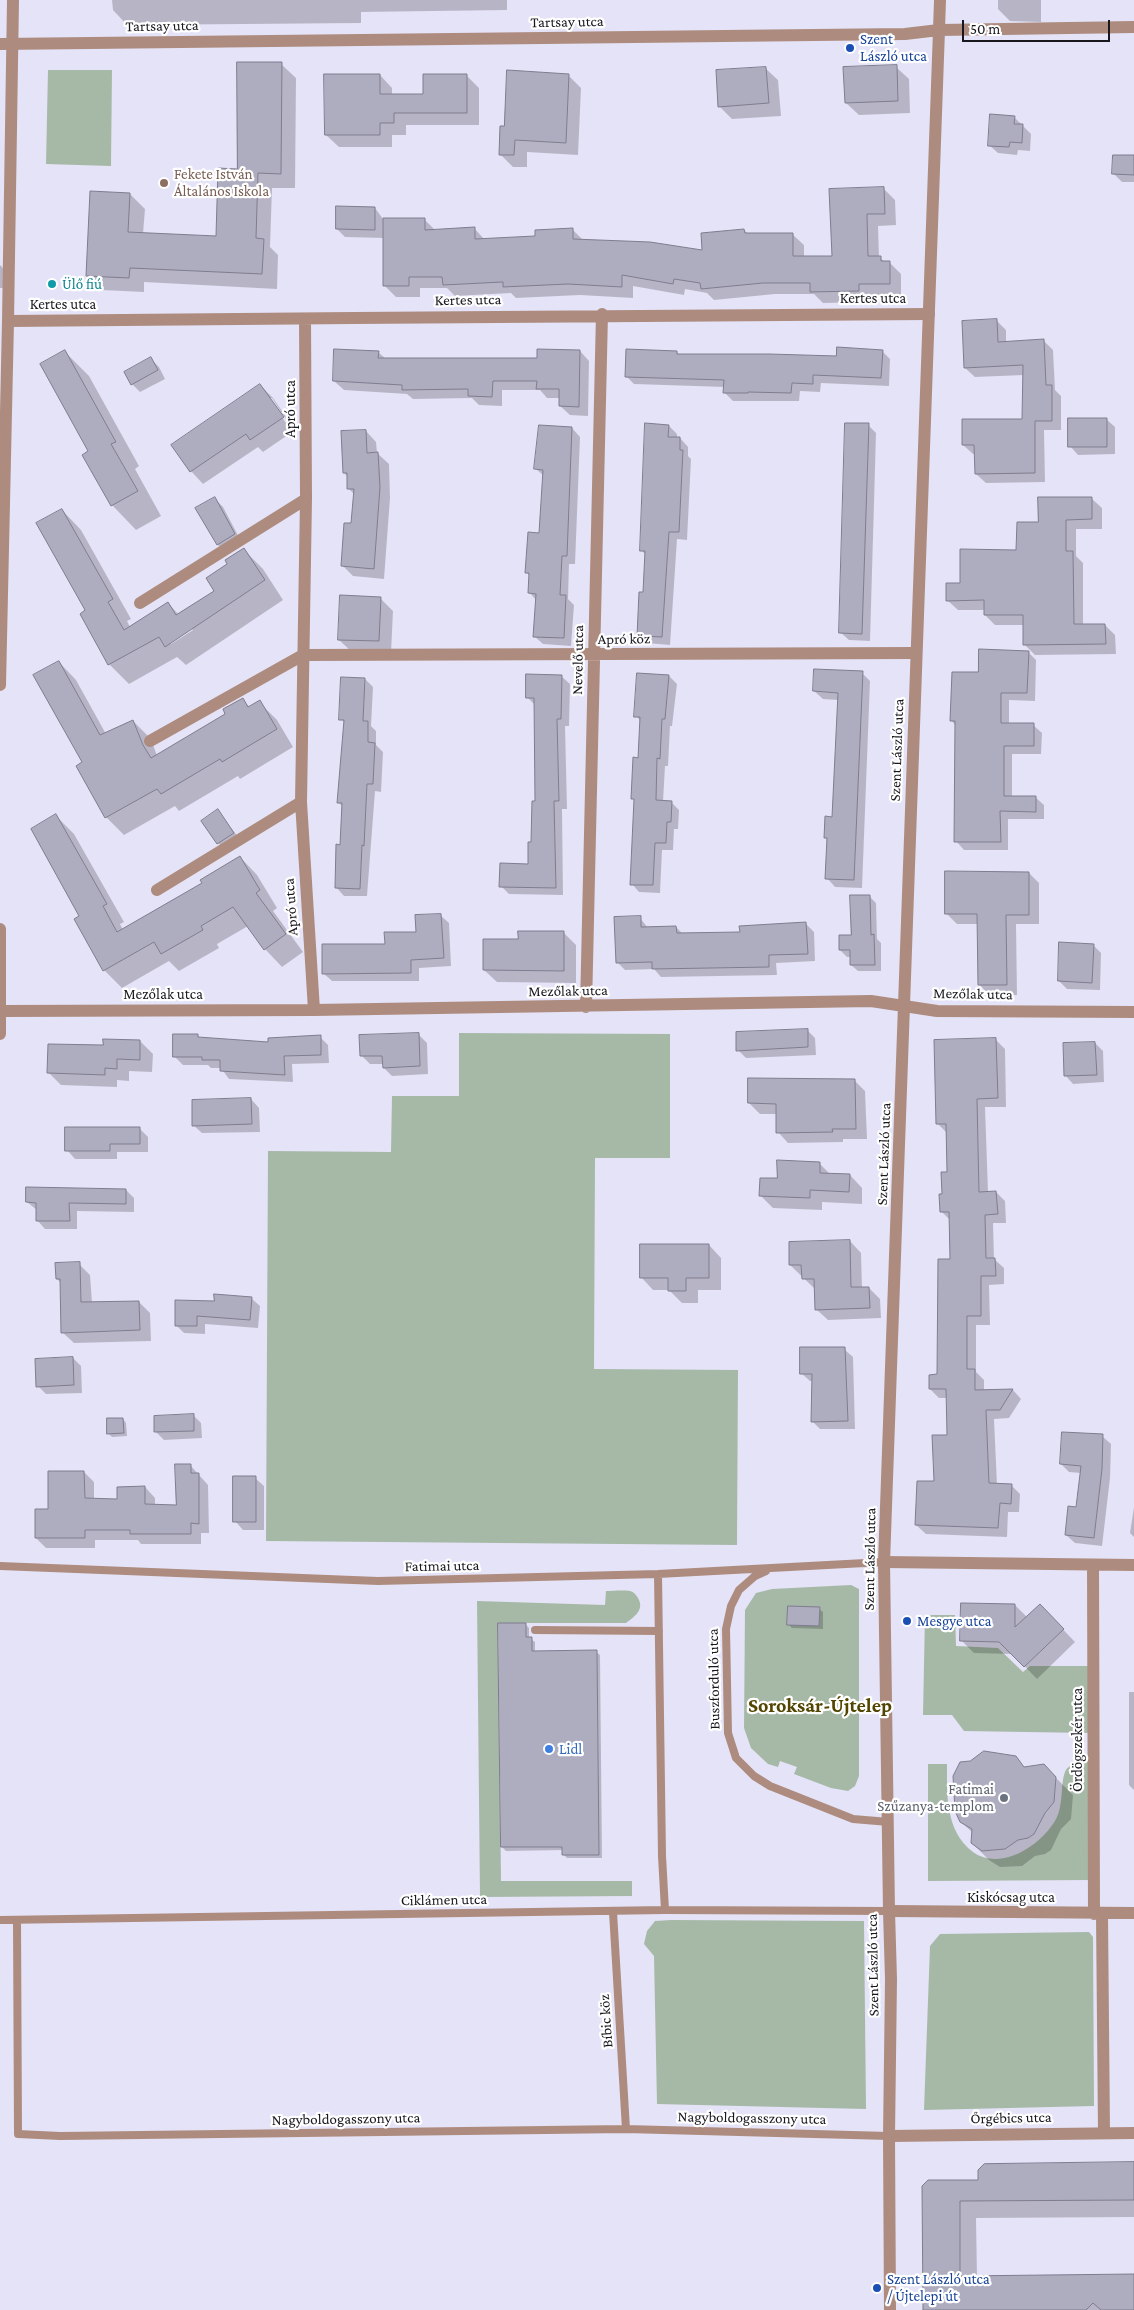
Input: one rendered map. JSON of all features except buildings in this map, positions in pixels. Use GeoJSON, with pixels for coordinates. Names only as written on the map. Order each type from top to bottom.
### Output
{"type":"FeatureCollection","features":[{"type":"Feature","properties":{"kind":"street"},"geometry":{"type":"LineString","coordinates":[[0,685],[13,0]]}},
{"type":"Feature","properties":{"kind":"street","name":"Szent László utca"},"geometry":{"type":"LineString","coordinates":[[890,2310],[889,2136],[892,1979],[889,1911],[884,1562],[940,0]]}},
{"type":"Feature","properties":{"kind":"street","name":"Tartsay utca"},"geometry":{"type":"LineString","coordinates":[[0,44],[906,34],[939,30],[1134,27]]}},
{"type":"Feature","properties":{"kind":"street","name":"Kertes utca"},"geometry":{"type":"LineString","coordinates":[[8,321],[306,319],[602,314],[928,314]]}},
{"type":"Feature","properties":{"kind":"street","name":"Nevelő utca"},"geometry":{"type":"LineString","coordinates":[[586,1007],[602,314]]}},
{"type":"Feature","properties":{"kind":"street","name":"Apró utca"},"geometry":{"type":"LineString","coordinates":[[306,319],[306,498],[301,802],[314,1010]]}},
{"type":"Feature","properties":{"kind":"street"},"geometry":{"type":"LineString","coordinates":[[140,603],[306,498]]}},
{"type":"Feature","properties":{"kind":"street","name":"Apró köz"},"geometry":{"type":"LineString","coordinates":[[303,655],[916,653]]}},
{"type":"Feature","properties":{"kind":"street"},"geometry":{"type":"LineString","coordinates":[[150,741],[303,655]]}},
{"type":"Feature","properties":{"kind":"street"},"geometry":{"type":"LineString","coordinates":[[157,890],[301,802]]}},
{"type":"Feature","properties":{"kind":"street"},"geometry":{"type":"LineString","coordinates":[[0,928],[0,1034]]}},
{"type":"Feature","properties":{"kind":"street","name":"Mezőlak utca"},"geometry":{"type":"LineString","coordinates":[[1,1011],[586,1007],[871,1001],[936,1011],[1134,1012]]}},
{"type":"Feature","properties":{"kind":"street"},"geometry":{"type":"LineString","coordinates":[[884,1562],[1134,1565]]}},
{"type":"Feature","properties":{"kind":"street","name":"Ördögszekér utca"},"geometry":{"type":"LineString","coordinates":[[1093,1565],[1098,1914],[1104,2133]]}},
{"type":"Feature","properties":{"kind":"street","name":"Kiskócsag utca"},"geometry":{"type":"LineString","coordinates":[[889,1911],[1134,1913]]}},
{"type":"Feature","properties":{"kind":"street","name":"Őrgébics utca"},"geometry":{"type":"LineString","coordinates":[[889,2136],[1134,2133]]}},
{"type":"Feature","properties":{"kind":"lane","name":"Fatimai utca"},"geometry":{"type":"LineString","coordinates":[[0,1566],[378,1581],[658,1574],[884,1562]]}},
{"type":"Feature","properties":{"kind":"lane","name":"Buszforduló utca"},"geometry":{"type":"LineString","coordinates":[[771,1569],[755,1576],[739,1590],[728,1615],[726,1641],[728,1733],[736,1758],[749,1772],[770,1786],[853,1820],[889,1822]]}},
{"type":"Feature","properties":{"kind":"lane"},"geometry":{"type":"LineString","coordinates":[[658,1574],[662,1856],[665,1910]]}},
{"type":"Feature","properties":{"kind":"lane"},"geometry":{"type":"LineString","coordinates":[[534,1630],[659,1630]]}},
{"type":"Feature","properties":{"kind":"lane","name":"Ciklámen utca"},"geometry":{"type":"LineString","coordinates":[[0,1920],[665,1910],[889,1911]]}},
{"type":"Feature","properties":{"kind":"lane","name":"Bíbic köz"},"geometry":{"type":"LineString","coordinates":[[613,1912],[626,2129]]}},
{"type":"Feature","properties":{"kind":"lane","name":"Nagyboldogasszony utca"},"geometry":{"type":"LineString","coordinates":[[17,1921],[18,2134],[60,2136],[626,2129],[889,2136]]}},
{"type":"Feature","properties":{"kind":"green space"},"geometry":{"type":"Polygon","coordinates":[[[48,70],[112,70],[111,166],[46,164],[48,70]]]}},
{"type":"Feature","properties":{"kind":"green space"},"geometry":{"type":"Polygon","coordinates":[[[459,1033],[670,1034],[670,1158],[595,1158],[594,1369],[738,1370],[737,1545],[266,1541],[268,1151],[391,1152],[392,1096],[459,1096],[459,1033]]]}},
{"type":"Feature","properties":{"kind":"green space"},"geometry":{"type":"Polygon","coordinates":[[[851,1585],[859,1589],[859,1776],[855,1786],[848,1791],[831,1788],[794,1774],[797,1767],[780,1761],[778,1767],[768,1764],[751,1748],[744,1728],[745,1610],[756,1593],[772,1589],[851,1585]]]}},
{"type":"Feature","properties":{"kind":"green space"},"geometry":{"type":"Polygon","coordinates":[[[606,1591],[633,1592],[640,1602],[638,1613],[626,1623],[498,1623],[501,1881],[632,1881],[632,1896],[480,1897],[477,1601],[605,1605],[606,1591]]]}},
{"type":"Feature","properties":{"kind":"green space"},"geometry":{"type":"Polygon","coordinates":[[[925,1615],[955,1615],[956,1646],[998,1648],[1023,1672],[1030,1666],[1090,1666],[1089,1733],[964,1731],[952,1715],[923,1715],[925,1615]]]}},
{"type":"Feature","properties":{"kind":"green space"},"geometry":{"type":"Polygon","coordinates":[[[1089,1761],[1090,1880],[928,1881],[928,1764],[947,1764],[949,1812],[957,1834],[973,1852],[984,1857],[996,1859],[1020,1853],[1050,1829],[1058,1813],[1066,1770],[1074,1762],[1089,1761]]]}},
{"type":"Feature","properties":{"kind":"green space"},"geometry":{"type":"Polygon","coordinates":[[[655,1921],[864,1921],[866,2109],[657,2104],[654,1956],[644,1944],[647,1931],[655,1921]]]}},
{"type":"Feature","properties":{"kind":"green space"},"geometry":{"type":"Polygon","coordinates":[[[1089,1932],[1093,1937],[1094,2106],[924,2110],[930,1946],[940,1934],[1089,1932]]]}},
{"type":"Feature","properties":{"kind":"place","name":"Szent László utca"},"geometry":{"type":"Point","coordinates":[850,48]}},
{"type":"Feature","properties":{"kind":"place","name":"Fekete István Általános Iskola"},"geometry":{"type":"Point","coordinates":[164,183]}},
{"type":"Feature","properties":{"kind":"place","name":"Ülő fiú"},"geometry":{"type":"Point","coordinates":[52,284]}},
{"type":"Feature","properties":{"kind":"place","name":"Mesgye utca"},"geometry":{"type":"Point","coordinates":[907,1621]}},
{"type":"Feature","properties":{"kind":"place","name":"Lidl"},"geometry":{"type":"Point","coordinates":[549,1749]}},
{"type":"Feature","properties":{"kind":"place","name":"Fatimai Szűzanya-templom"},"geometry":{"type":"Point","coordinates":[1004,1798]}},
{"type":"Feature","properties":{"kind":"place","name":"Szent László utca / Újtelepi út"},"geometry":{"type":"Point","coordinates":[877,2288]}},
{"type":"Feature","properties":{"kind":"district","name":"Soroksár-Újtelep"},"geometry":{"type":"Point","coordinates":[820,1706]}}]}
